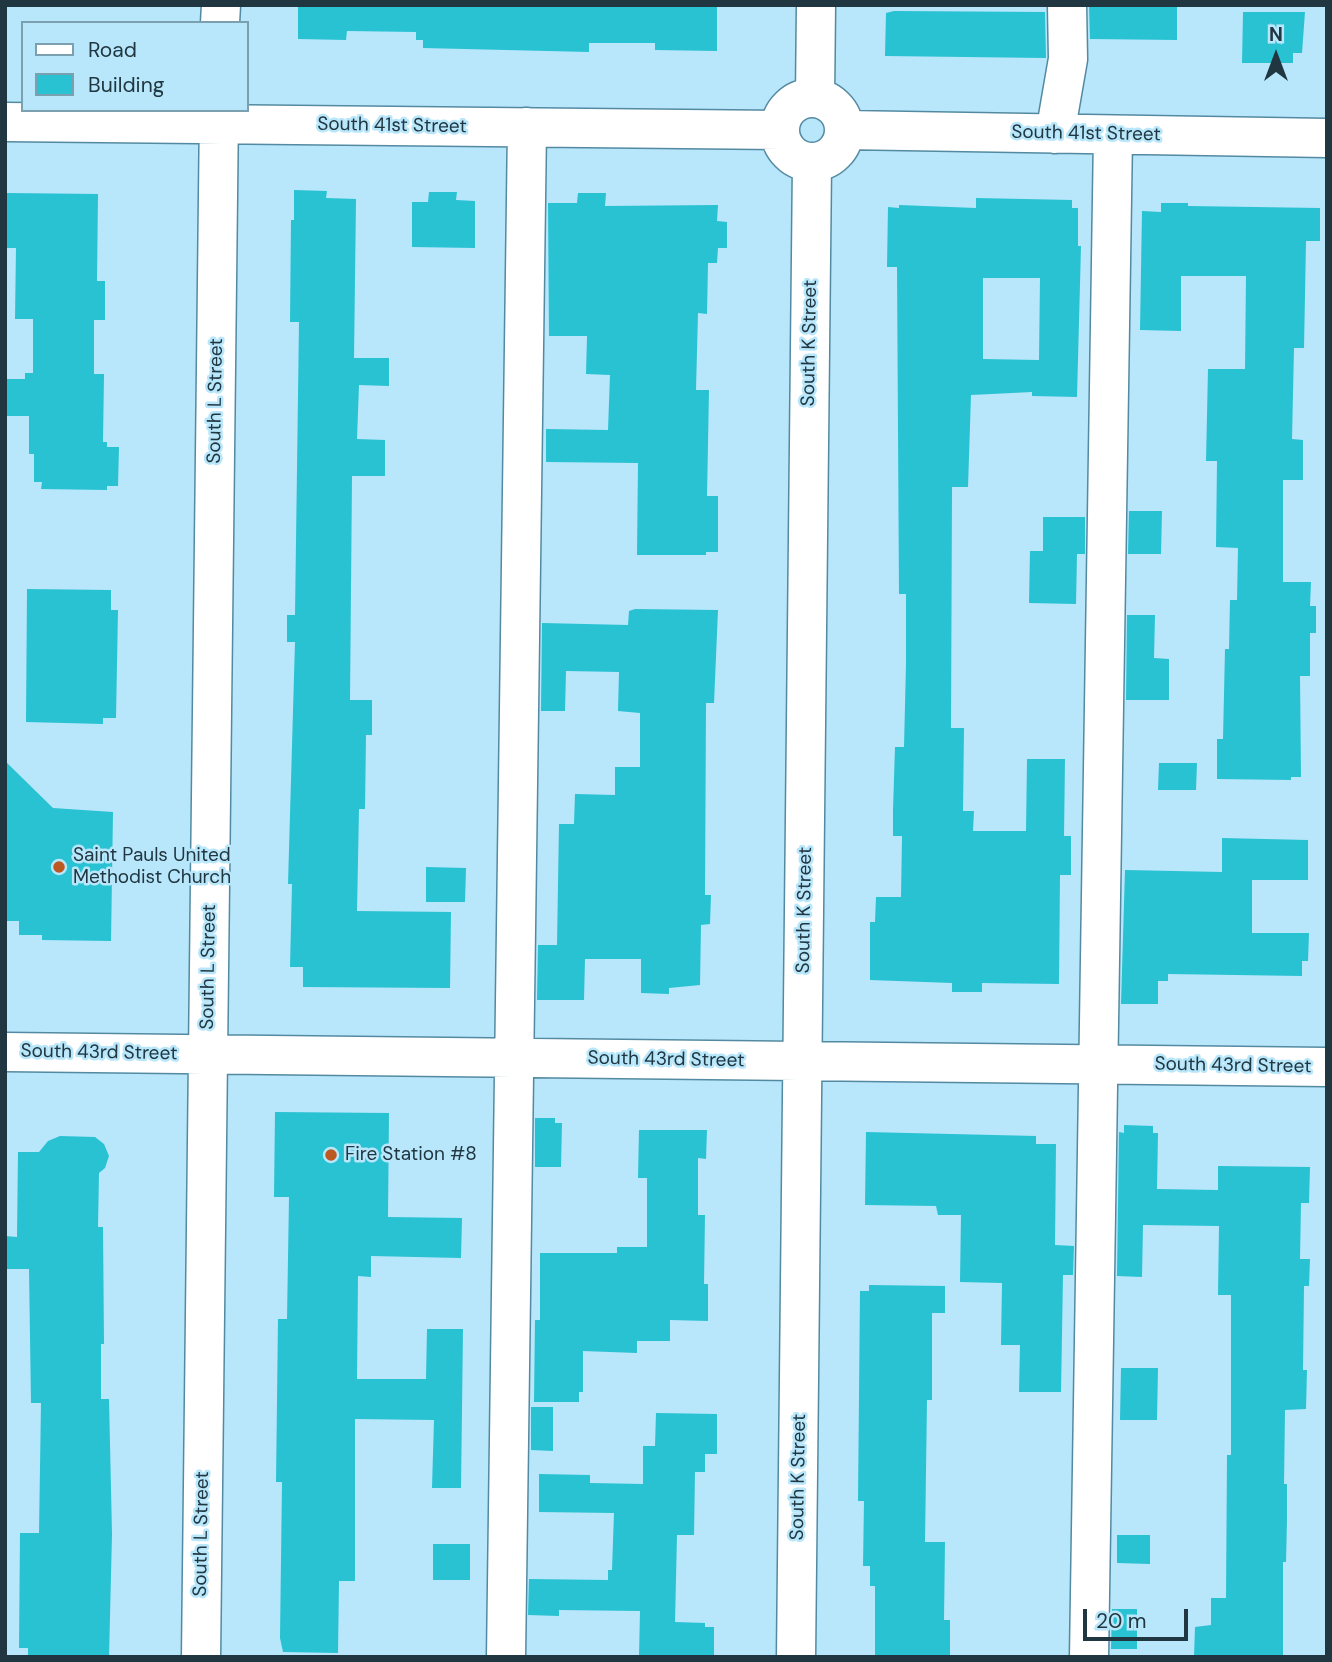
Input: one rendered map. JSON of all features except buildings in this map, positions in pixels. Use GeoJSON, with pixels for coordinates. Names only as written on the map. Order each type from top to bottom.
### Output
{"type":"FeatureCollection","features":[{"type":"Feature","properties":{"kind":"street"},"geometry":{"type":"LineString","coordinates":[[815,98],[816,5]]}},
{"type":"Feature","properties":{"kind":"street"},"geometry":{"type":"LineString","coordinates":[[1055,134],[1068,59],[1067,5]]}},
{"type":"Feature","properties":{"kind":"street"},"geometry":{"type":"LineString","coordinates":[[815,98],[833,105],[839,112],[845,130],[839,150],[822,161],[811,163],[792,156],[781,140],[780,130],[787,110],[804,99],[815,98]]}},
{"type":"Feature","properties":{"kind":"street","name":"South 41st Street"},"geometry":{"type":"LineString","coordinates":[[5,122],[219,117],[527,127],[780,130]]}},
{"type":"Feature","properties":{"kind":"street","name":"South L Street"},"geometry":{"type":"LineString","coordinates":[[201,1657],[219,117]]}},
{"type":"Feature","properties":{"kind":"street"},"geometry":{"type":"LineString","coordinates":[[506,1657],[527,127]]}},
{"type":"Feature","properties":{"kind":"street","name":"South 41st Street"},"geometry":{"type":"LineString","coordinates":[[845,130],[1327,138]]}},
{"type":"Feature","properties":{"kind":"street"},"geometry":{"type":"LineString","coordinates":[[1089,1657],[1112,135]]}},
{"type":"Feature","properties":{"kind":"street","name":"South K Street"},"geometry":{"type":"LineString","coordinates":[[796,1657],[811,163]]}},
{"type":"Feature","properties":{"kind":"street","name":"South 43rd Street"},"geometry":{"type":"LineString","coordinates":[[5,1052],[1327,1067]]}},
{"type":"Feature","properties":{"kind":"place","name":"Saint Pauls United Methodist Church"},"geometry":{"type":"Point","coordinates":[59,867]}},
{"type":"Feature","properties":{"kind":"place","name":"Fire Station #8"},"geometry":{"type":"Point","coordinates":[331,1155]}}]}
